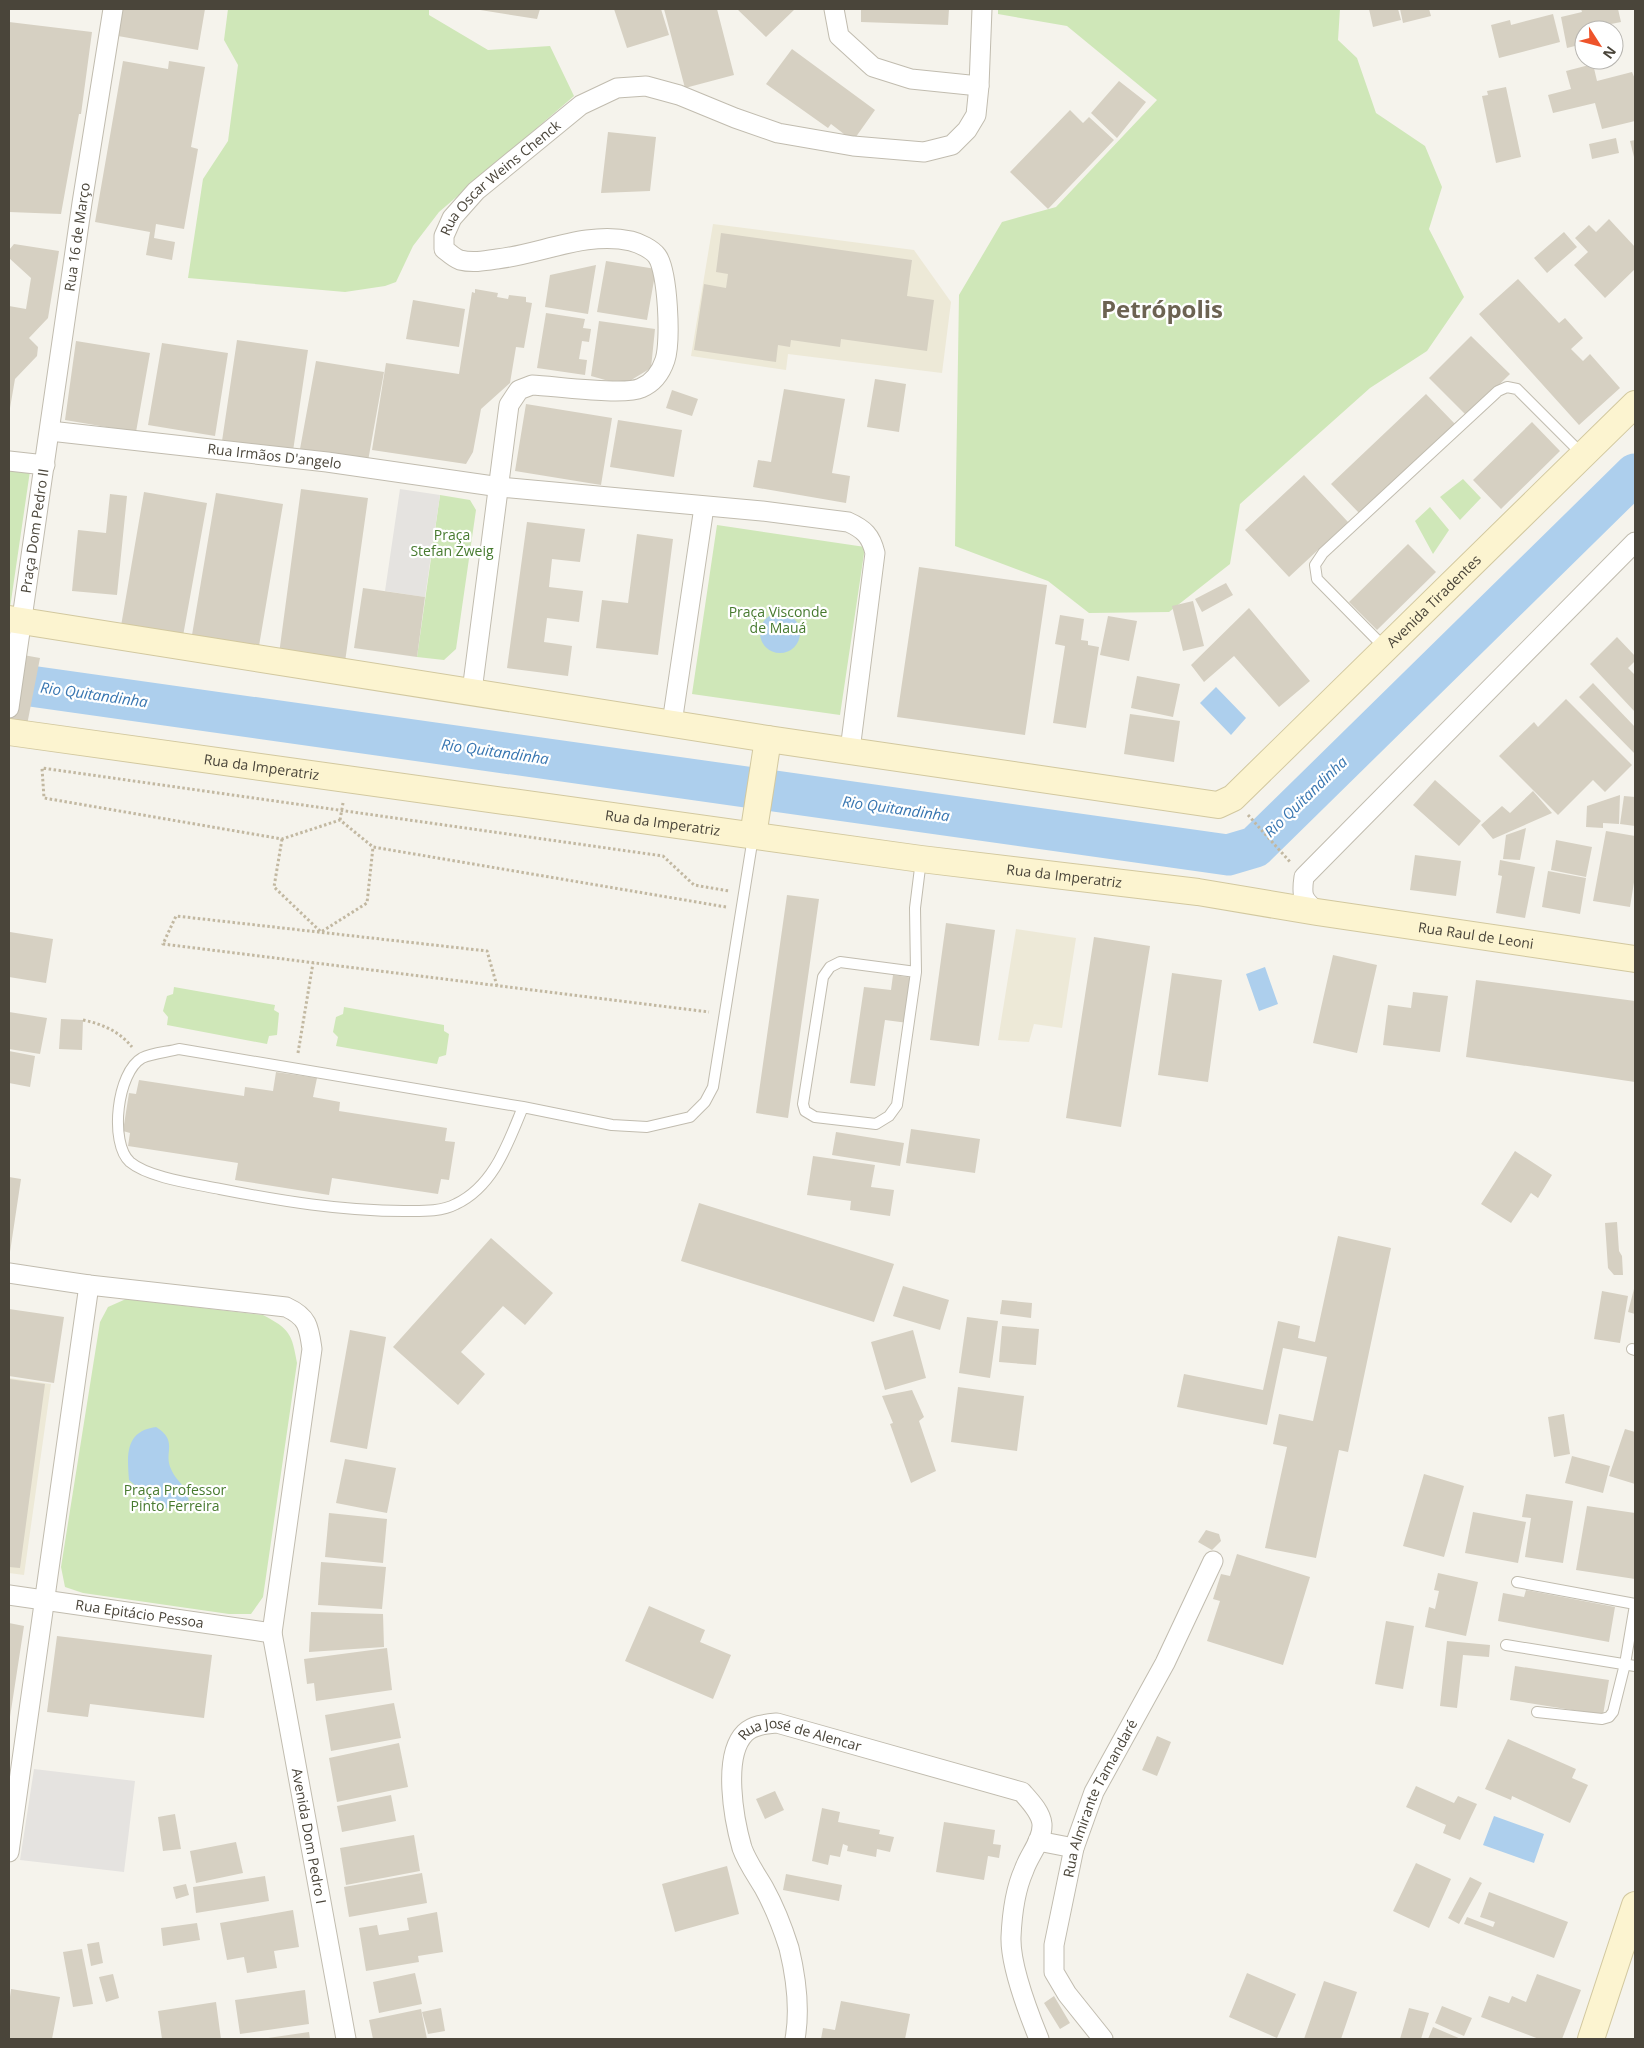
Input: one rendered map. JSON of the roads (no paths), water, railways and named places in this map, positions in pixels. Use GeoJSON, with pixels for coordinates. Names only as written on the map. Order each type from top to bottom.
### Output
{"type":"FeatureCollection","features":[{"type":"Feature","properties":{"kind":"main road","name":"Avenida Tiradentes"},"geometry":{"type":"LineString","coordinates":[[850,750],[1218,805],[1233,798],[1635,404]]}},
{"type":"Feature","properties":{"kind":"main road"},"geometry":{"type":"LineString","coordinates":[[15,620],[768,739],[850,750]]}},
{"type":"Feature","properties":{"kind":"main road","name":"Rua da Imperatriz"},"geometry":{"type":"LineString","coordinates":[[9,732],[921,859],[1198,892],[1317,912]]}},
{"type":"Feature","properties":{"kind":"main road"},"geometry":{"type":"LineString","coordinates":[[753,836],[768,739]]}},
{"type":"Feature","properties":{"kind":"main road","name":"Rua Raul de Leoni"},"geometry":{"type":"LineString","coordinates":[[1317,912],[1635,959]]}},
{"type":"Feature","properties":{"kind":"main road"},"geometry":{"type":"LineString","coordinates":[[1592,2039],[1635,1905]]}},
{"type":"Feature","properties":{"kind":"street","name":"Rua 16 de Março"},"geometry":{"type":"LineString","coordinates":[[45,465],[82,203],[113,9]]}},
{"type":"Feature","properties":{"kind":"street"},"geometry":{"type":"LineString","coordinates":[[834,9],[839,36],[872,67],[910,78],[979,86],[982,9]]}},
{"type":"Feature","properties":{"kind":"street","name":"Rua Oscar Weins Chenck"},"geometry":{"type":"LineString","coordinates":[[472,691],[500,487],[509,405],[520,390],[532,385],[624,392],[640,389],[650,383],[660,371],[666,358],[668,324],[664,271],[656,256],[649,249],[632,242],[607,239],[564,244],[510,258],[476,262],[458,260],[444,249],[444,236],[452,218],[476,192],[581,105],[617,88],[646,86],[679,95],[778,133],[853,146],[924,152],[952,145],[967,130],[976,115],[979,86]]}},
{"type":"Feature","properties":{"kind":"street","name":"Rua Irmãos D'angelo"},"geometry":{"type":"LineString","coordinates":[[50,431],[327,462],[500,487],[704,507]]}},
{"type":"Feature","properties":{"kind":"street","name":"Praça Dom Pedro II"},"geometry":{"type":"LineString","coordinates":[[9,461],[45,465],[15,620],[9,708]]}},
{"type":"Feature","properties":{"kind":"street"},"geometry":{"type":"LineString","coordinates":[[672,723],[704,507],[771,512],[848,522],[868,534],[876,554],[850,750]]}},
{"type":"Feature","properties":{"kind":"street"},"geometry":{"type":"LineString","coordinates":[[1317,912],[1304,901],[1302,891],[1304,877],[1635,542]]}},
{"type":"Feature","properties":{"kind":"street"},"geometry":{"type":"LineString","coordinates":[[9,1273],[89,1285],[286,1307],[298,1312],[305,1320],[309,1330],[312,1349],[272,1633]]}},
{"type":"Feature","properties":{"kind":"street"},"geometry":{"type":"LineString","coordinates":[[9,1852],[21,1812],[44,1600],[89,1285]]}},
{"type":"Feature","properties":{"kind":"street","name":"Rua Almirante Tamandaré"},"geometry":{"type":"LineString","coordinates":[[1103,2039],[1067,1994],[1054,1972],[1054,1945],[1074,1848],[1094,1792],[1165,1663],[1213,1560]]}},
{"type":"Feature","properties":{"kind":"street","name":"Rua Epitácio Pessoa"},"geometry":{"type":"LineString","coordinates":[[9,1594],[272,1633]]}},
{"type":"Feature","properties":{"kind":"street","name":"Avenida Dom Pedro I"},"geometry":{"type":"LineString","coordinates":[[272,1633],[346,2039]]}},
{"type":"Feature","properties":{"kind":"street","name":"Rua José de Alencar"},"geometry":{"type":"LineString","coordinates":[[795,2039],[798,2026],[796,1992],[788,1948],[767,1894],[743,1849],[732,1798],[733,1763],[736,1749],[745,1733],[761,1725],[777,1723],[1022,1792],[1033,1804],[1042,1823],[1038,1841],[1024,1869],[1016,1892],[1011,1938],[1017,1975],[1039,2039]]}},
{"type":"Feature","properties":{"kind":"street"},"geometry":{"type":"LineString","coordinates":[[1038,1841],[1074,1848]]}},
{"type":"Feature","properties":{"kind":"lane"},"geometry":{"type":"LineString","coordinates":[[1386,649],[1317,579],[1315,565],[1323,553],[1498,391],[1507,387],[1517,389],[1583,455]]}},
{"type":"Feature","properties":{"kind":"lane"},"geometry":{"type":"LineString","coordinates":[[523,1107],[500,1162],[471,1196],[454,1206],[432,1211],[375,1211],[291,1203],[175,1180],[145,1170],[130,1161],[122,1148],[118,1131],[119,1103],[127,1076],[142,1058],[179,1049],[523,1107],[612,1125],[647,1127],[690,1118],[705,1102],[713,1087],[753,836]]}},
{"type":"Feature","properties":{"kind":"lane"},"geometry":{"type":"LineString","coordinates":[[916,972],[840,962],[830,967],[823,977],[803,1104],[805,1111],[815,1117],[876,1124],[889,1116],[897,1105],[916,972],[915,908],[921,859]]}},
{"type":"Feature","properties":{"kind":"lane"},"geometry":{"type":"LineString","coordinates":[[1517,1582],[1635,1604],[1630,1665],[1613,1712],[1609,1717],[1602,1719],[1536,1712]]}},
{"type":"Feature","properties":{"kind":"lane"},"geometry":{"type":"LineString","coordinates":[[1506,1645],[1630,1665]]}},
{"type":"Feature","properties":{"kind":"water"},"geometry":{"type":"Polygon","coordinates":[[[784,613],[791,616],[797,622],[800,633],[799,641],[791,650],[784,653],[776,653],[769,650],[761,641],[760,629],[763,622],[772,614],[784,613]]]}},
{"type":"Feature","properties":{"kind":"water"},"geometry":{"type":"Polygon","coordinates":[[[1216,687],[1246,718],[1231,735],[1200,703],[1216,687]]]}},
{"type":"Feature","properties":{"kind":"water"},"geometry":{"type":"Polygon","coordinates":[[[1265,967],[1278,1004],[1259,1011],[1246,974],[1265,967]]]}},
{"type":"Feature","properties":{"kind":"water"},"geometry":{"type":"Polygon","coordinates":[[[156,1427],[167,1437],[171,1469],[188,1494],[189,1507],[181,1513],[175,1508],[154,1509],[146,1507],[144,1501],[145,1494],[129,1480],[128,1453],[133,1439],[138,1433],[156,1427]]]}},
{"type":"Feature","properties":{"kind":"water"},"geometry":{"type":"Polygon","coordinates":[[[1494,1816],[1544,1834],[1534,1863],[1483,1845],[1494,1816]]]}},
{"type":"Feature","properties":{"kind":"waterway","name":"Rio Quitandinha"},"geometry":{"type":"LineString","coordinates":[[9,683],[1228,855],[1255,847],[1635,474]]}},
{"type":"Feature","properties":{"kind":"district","name":"Petrópolis"},"geometry":{"type":"Point","coordinates":[1162,310]}},
{"type":"Feature","properties":{"kind":"park label","name":"Praça Stefan Zweig"},"geometry":{"type":"Point","coordinates":[452,544]}},
{"type":"Feature","properties":{"kind":"park label","name":"Praça Visconde de Mauá"},"geometry":{"type":"Point","coordinates":[778,620]}},
{"type":"Feature","properties":{"kind":"park label","name":"Praça Professor Pinto Ferreira"},"geometry":{"type":"Point","coordinates":[175,1498]}}]}
